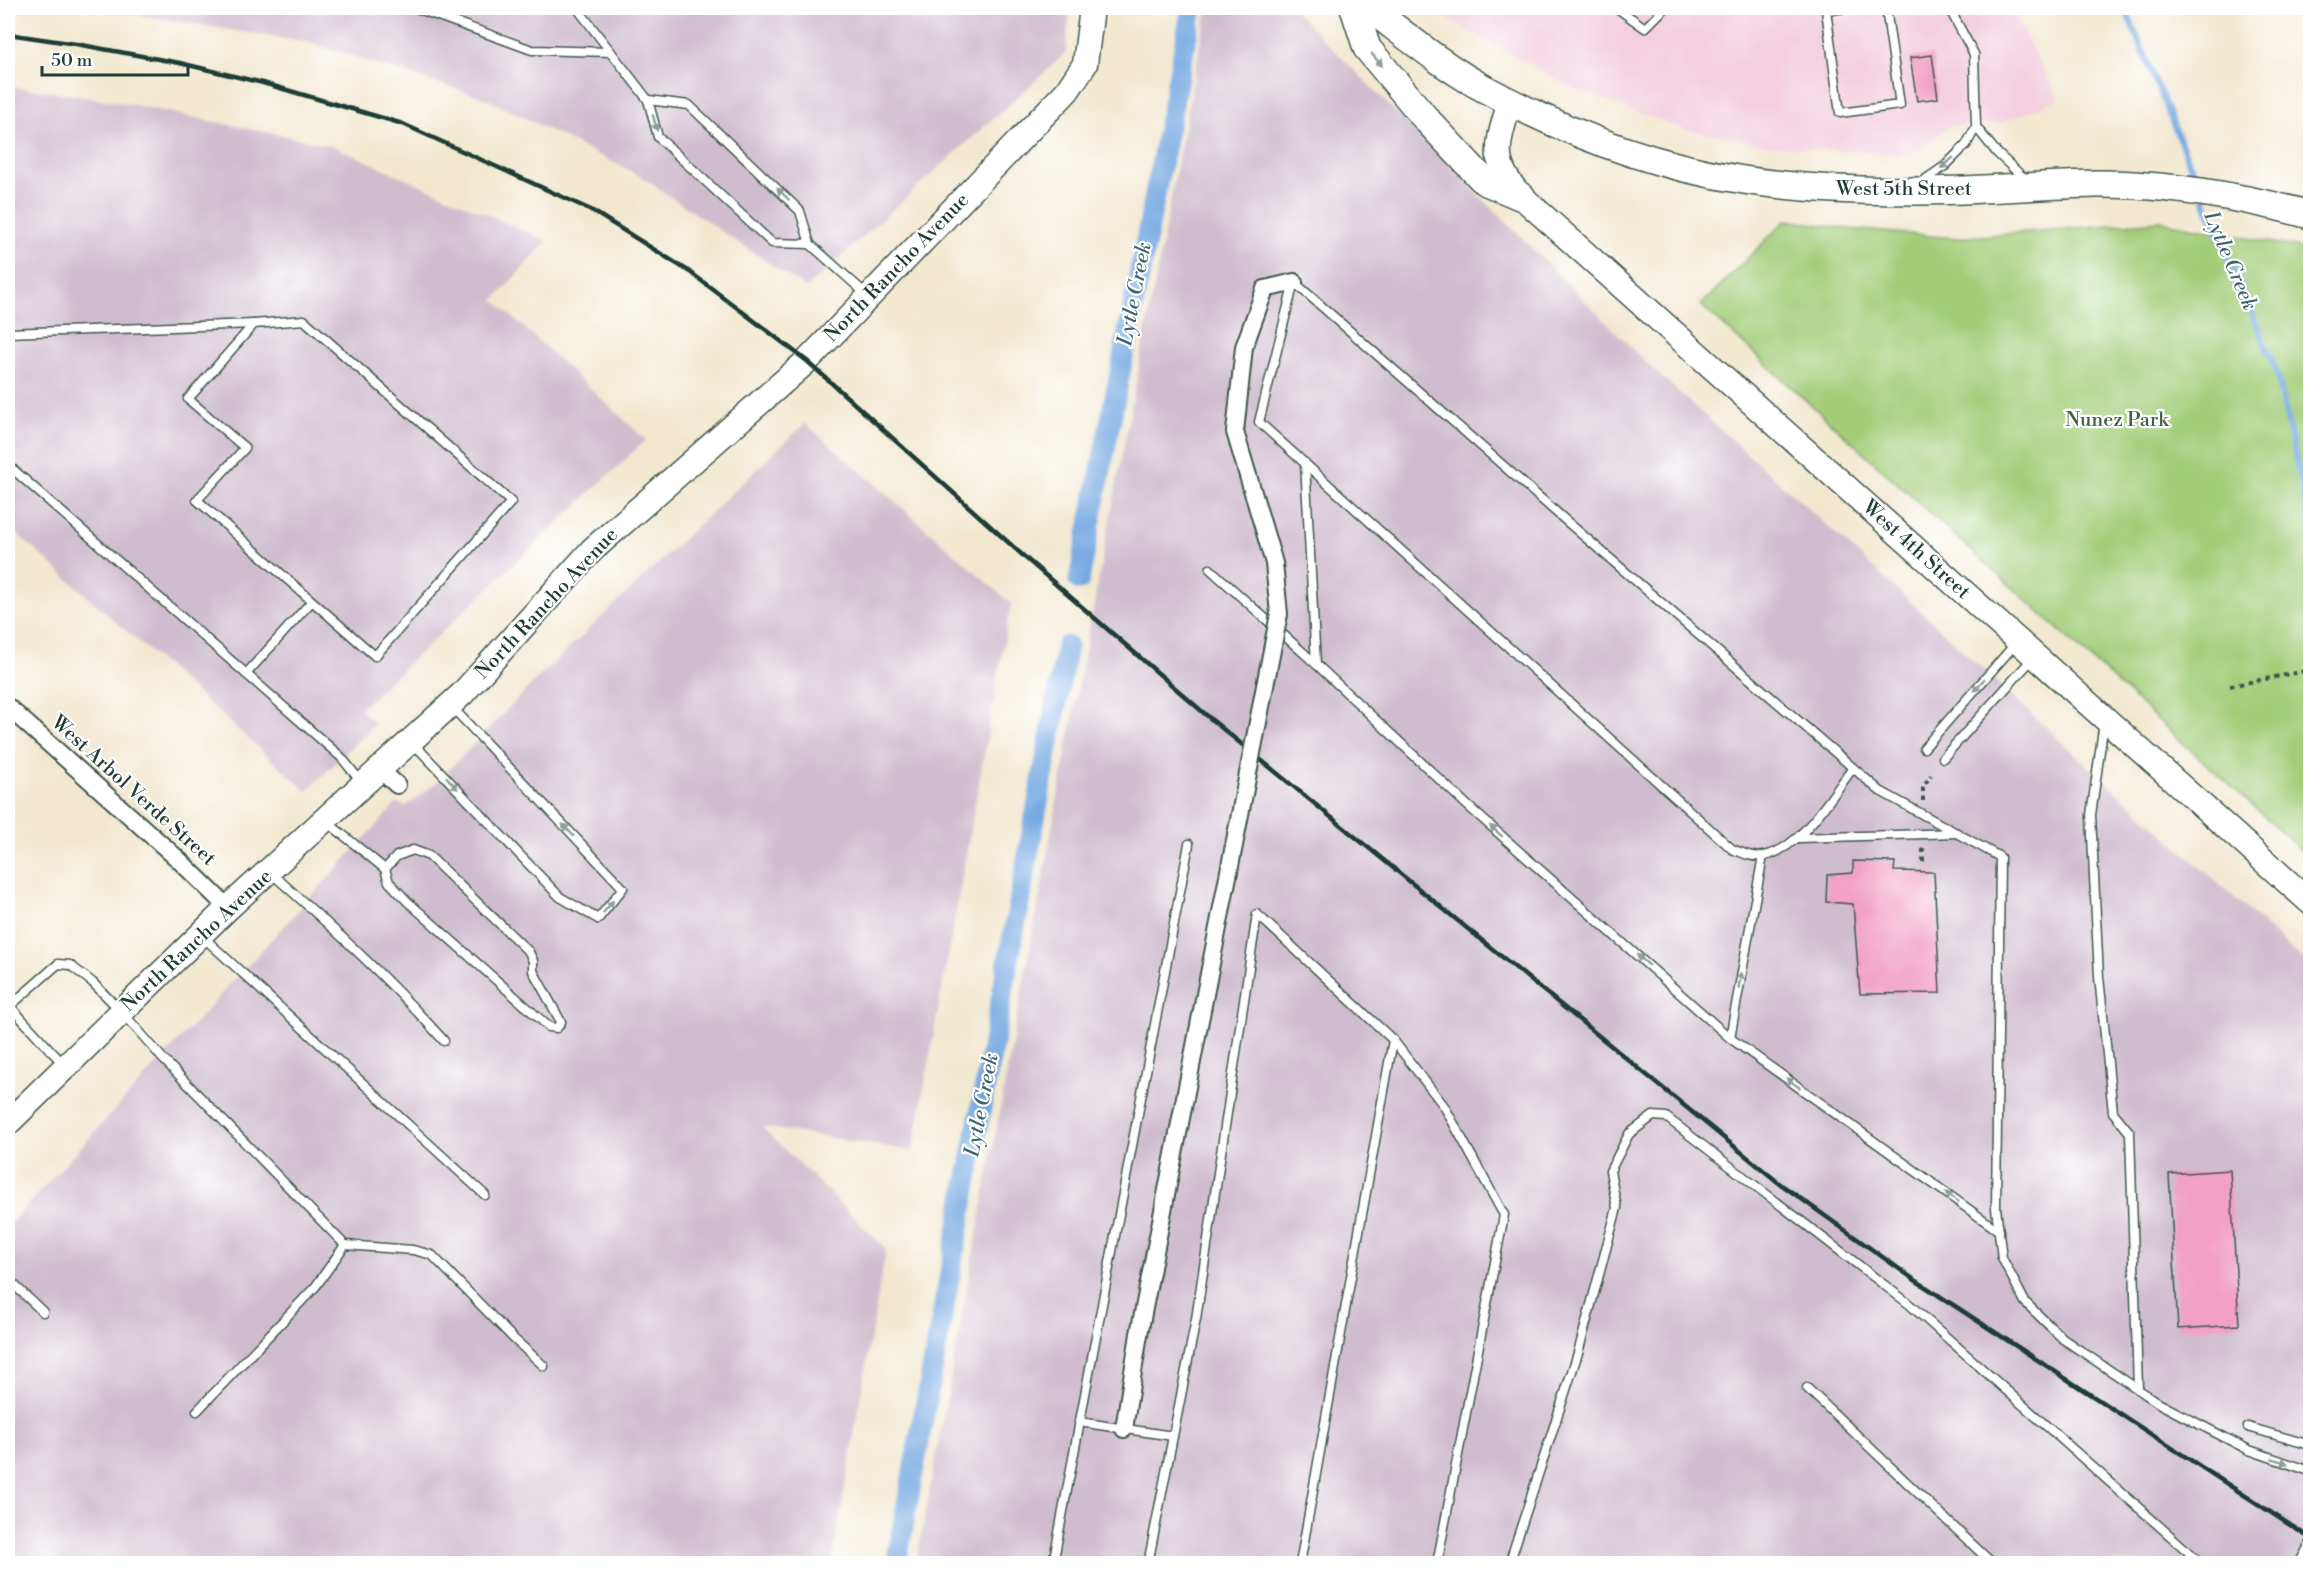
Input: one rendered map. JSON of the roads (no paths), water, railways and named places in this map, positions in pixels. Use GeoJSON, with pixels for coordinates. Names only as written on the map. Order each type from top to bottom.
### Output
{"type":"FeatureCollection","features":[{"type":"Feature","properties":{"kind":"main road"},"geometry":{"type":"LineString","coordinates":[[1354,8],[1367,48],[1426,119],[1484,181],[1522,197]]}},
{"type":"Feature","properties":{"kind":"main road","name":"West 5th Street"},"geometry":{"type":"LineString","coordinates":[[1369,8],[1427,52],[1485,89],[1585,137],[1688,168],[1738,179],[1822,189],[1908,191],[2098,184],[2189,190],[2282,207],[2310,215]]}},
{"type":"Feature","properties":{"kind":"street","name":"North Rancho Avenue"},"geometry":{"type":"LineString","coordinates":[[8,1123],[228,908],[326,820],[380,780],[411,741],[450,705],[592,550],[807,360],[869,297],[1067,91],[1084,64],[1092,8]]}},
{"type":"Feature","properties":{"kind":"street","name":"West 4th Street"},"geometry":{"type":"LineString","coordinates":[[1509,101],[1498,156],[1502,172],[1522,197],[2310,902]]}},
{"type":"Feature","properties":{"kind":"street"},"geometry":{"type":"LineString","coordinates":[[1124,1429],[1139,1334],[1279,614],[1274,563],[1235,432],[1244,347],[1264,289],[1294,282]]}},
{"type":"Feature","properties":{"kind":"street","name":"West Arbol Verde Street"},"geometry":{"type":"LineString","coordinates":[[8,707],[179,860],[228,908]]}},
{"type":"Feature","properties":{"kind":"lane"},"geometry":{"type":"LineString","coordinates":[[416,8],[532,50],[611,52]]}},
{"type":"Feature","properties":{"kind":"lane"},"geometry":{"type":"LineString","coordinates":[[577,8],[648,100],[658,136],[772,243],[810,244]]}},
{"type":"Feature","properties":{"kind":"lane"},"geometry":{"type":"LineString","coordinates":[[1617,8],[1646,28],[1665,8]]}},
{"type":"Feature","properties":{"kind":"lane"},"geometry":{"type":"LineString","coordinates":[[1848,8],[1826,10],[1840,113],[1900,105],[1886,8]]}},
{"type":"Feature","properties":{"kind":"lane"},"geometry":{"type":"LineString","coordinates":[[1908,191],[1945,166],[1966,145],[1976,127],[1974,54],[1949,8]]}},
{"type":"Feature","properties":{"kind":"lane"},"geometry":{"type":"LineString","coordinates":[[648,100],[689,105],[800,211],[810,244],[869,297]]}},
{"type":"Feature","properties":{"kind":"lane"},"geometry":{"type":"LineString","coordinates":[[1976,127],[1997,153],[2034,187]]}},
{"type":"Feature","properties":{"kind":"lane"},"geometry":{"type":"LineString","coordinates":[[1853,768],[1798,838],[1781,850],[1763,856],[1748,855],[1732,849],[1259,422],[1294,282],[1564,519],[1880,790],[2000,857],[1996,1208],[2002,1258],[2025,1302],[2063,1339],[2160,1404],[2249,1450],[2310,1471]]}},
{"type":"Feature","properties":{"kind":"lane"},"geometry":{"type":"LineString","coordinates":[[8,333],[254,324],[304,320],[511,502],[375,656],[197,501],[245,448],[188,399],[254,324]]}},
{"type":"Feature","properties":{"kind":"lane"},"geometry":{"type":"LineString","coordinates":[[1305,464],[1316,664]]}},
{"type":"Feature","properties":{"kind":"lane"},"geometry":{"type":"LineString","coordinates":[[8,465],[341,758],[380,780]]}},
{"type":"Feature","properties":{"kind":"lane"},"geometry":{"type":"LineString","coordinates":[[1210,569],[1468,806],[1731,1038],[1999,1231]]}},
{"type":"Feature","properties":{"kind":"lane"},"geometry":{"type":"LineString","coordinates":[[246,674],[312,601]]}},
{"type":"Feature","properties":{"kind":"lane"},"geometry":{"type":"LineString","coordinates":[[1924,748],[2026,649]]}},
{"type":"Feature","properties":{"kind":"lane"},"geometry":{"type":"LineString","coordinates":[[1942,758],[2026,649]]}},
{"type":"Feature","properties":{"kind":"lane"},"geometry":{"type":"LineString","coordinates":[[411,741],[560,897],[598,919],[623,888],[450,705]]}},
{"type":"Feature","properties":{"kind":"lane"},"geometry":{"type":"LineString","coordinates":[[2104,719],[2091,815],[2099,977],[2112,1112],[2130,1133],[2138,1389]]}},
{"type":"Feature","properties":{"kind":"lane"},"geometry":{"type":"LineString","coordinates":[[326,820],[385,869],[389,882],[407,901],[549,1027],[557,1028],[561,1022],[533,971],[533,962],[529,952],[429,856],[413,850],[397,856],[385,869]]}},
{"type":"Feature","properties":{"kind":"lane"},"geometry":{"type":"LineString","coordinates":[[1798,838],[1958,833]]}},
{"type":"Feature","properties":{"kind":"lane"},"geometry":{"type":"LineString","coordinates":[[1053,1563],[1189,844]]}},
{"type":"Feature","properties":{"kind":"lane"},"geometry":{"type":"LineString","coordinates":[[1731,1038],[1763,856]]}},
{"type":"Feature","properties":{"kind":"lane"},"geometry":{"type":"LineString","coordinates":[[270,872],[361,953],[444,1041]]}},
{"type":"Feature","properties":{"kind":"lane"},"geometry":{"type":"LineString","coordinates":[[1148,1563],[1196,1319],[1257,914],[1393,1040],[1444,1106],[1504,1215],[1437,1563]]}},
{"type":"Feature","properties":{"kind":"lane"},"geometry":{"type":"LineString","coordinates":[[201,935],[485,1195]]}},
{"type":"Feature","properties":{"kind":"lane"},"geometry":{"type":"LineString","coordinates":[[65,1067],[9,1005],[58,964],[70,965],[78,970],[122,1012],[164,1060],[345,1245],[412,1250],[432,1255],[515,1340],[544,1366]]}},
{"type":"Feature","properties":{"kind":"lane"},"geometry":{"type":"LineString","coordinates":[[1300,1563],[1393,1040]]}},
{"type":"Feature","properties":{"kind":"lane"},"geometry":{"type":"LineString","coordinates":[[1509,1563],[1578,1353],[1617,1208],[1610,1171],[1629,1134],[1653,1116],[1666,1117],[1909,1304],[2202,1563]]}},
{"type":"Feature","properties":{"kind":"lane"},"geometry":{"type":"LineString","coordinates":[[197,1411],[316,1286],[345,1245]]}},
{"type":"Feature","properties":{"kind":"lane"},"geometry":{"type":"LineString","coordinates":[[8,1279],[43,1312]]}},
{"type":"Feature","properties":{"kind":"lane"},"geometry":{"type":"LineString","coordinates":[[1807,1388],[1993,1563]]}},
{"type":"Feature","properties":{"kind":"lane"},"geometry":{"type":"LineString","coordinates":[[1079,1422],[1173,1436]]}},
{"type":"Feature","properties":{"kind":"lane"},"geometry":{"type":"LineString","coordinates":[[2248,1427],[2310,1444]]}},
{"type":"Feature","properties":{"kind":"lane"},"geometry":{"type":"LineString","coordinates":[[2299,1563],[2310,1544]]}},
{"type":"Feature","properties":{"kind":"waterway","name":"Lytle Creek"},"geometry":{"type":"LineString","coordinates":[[1079,580],[1192,8]]}},
{"type":"Feature","properties":{"kind":"waterway","name":"Lytle Creek"},"geometry":{"type":"LineString","coordinates":[[2125,8],[2198,184]]}},
{"type":"Feature","properties":{"kind":"waterway","name":"Lytle Creek"},"geometry":{"type":"LineString","coordinates":[[2204,199],[2277,373],[2310,523]]}},
{"type":"Feature","properties":{"kind":"waterway","name":"Lytle Creek"},"geometry":{"type":"LineString","coordinates":[[896,1564],[1067,646]]}},
{"type":"Feature","properties":{"kind":"railway"},"geometry":{"type":"LineString","coordinates":[[8,34],[180,63],[263,83],[403,124],[591,210],[690,272],[807,361],[1029,561],[1212,720],[1779,1183],[1912,1278],[2310,1538]]}},
{"type":"Feature","properties":{"kind":"park label","name":"Nunez Park"},"geometry":{"type":"Point","coordinates":[2117,420]}}]}
